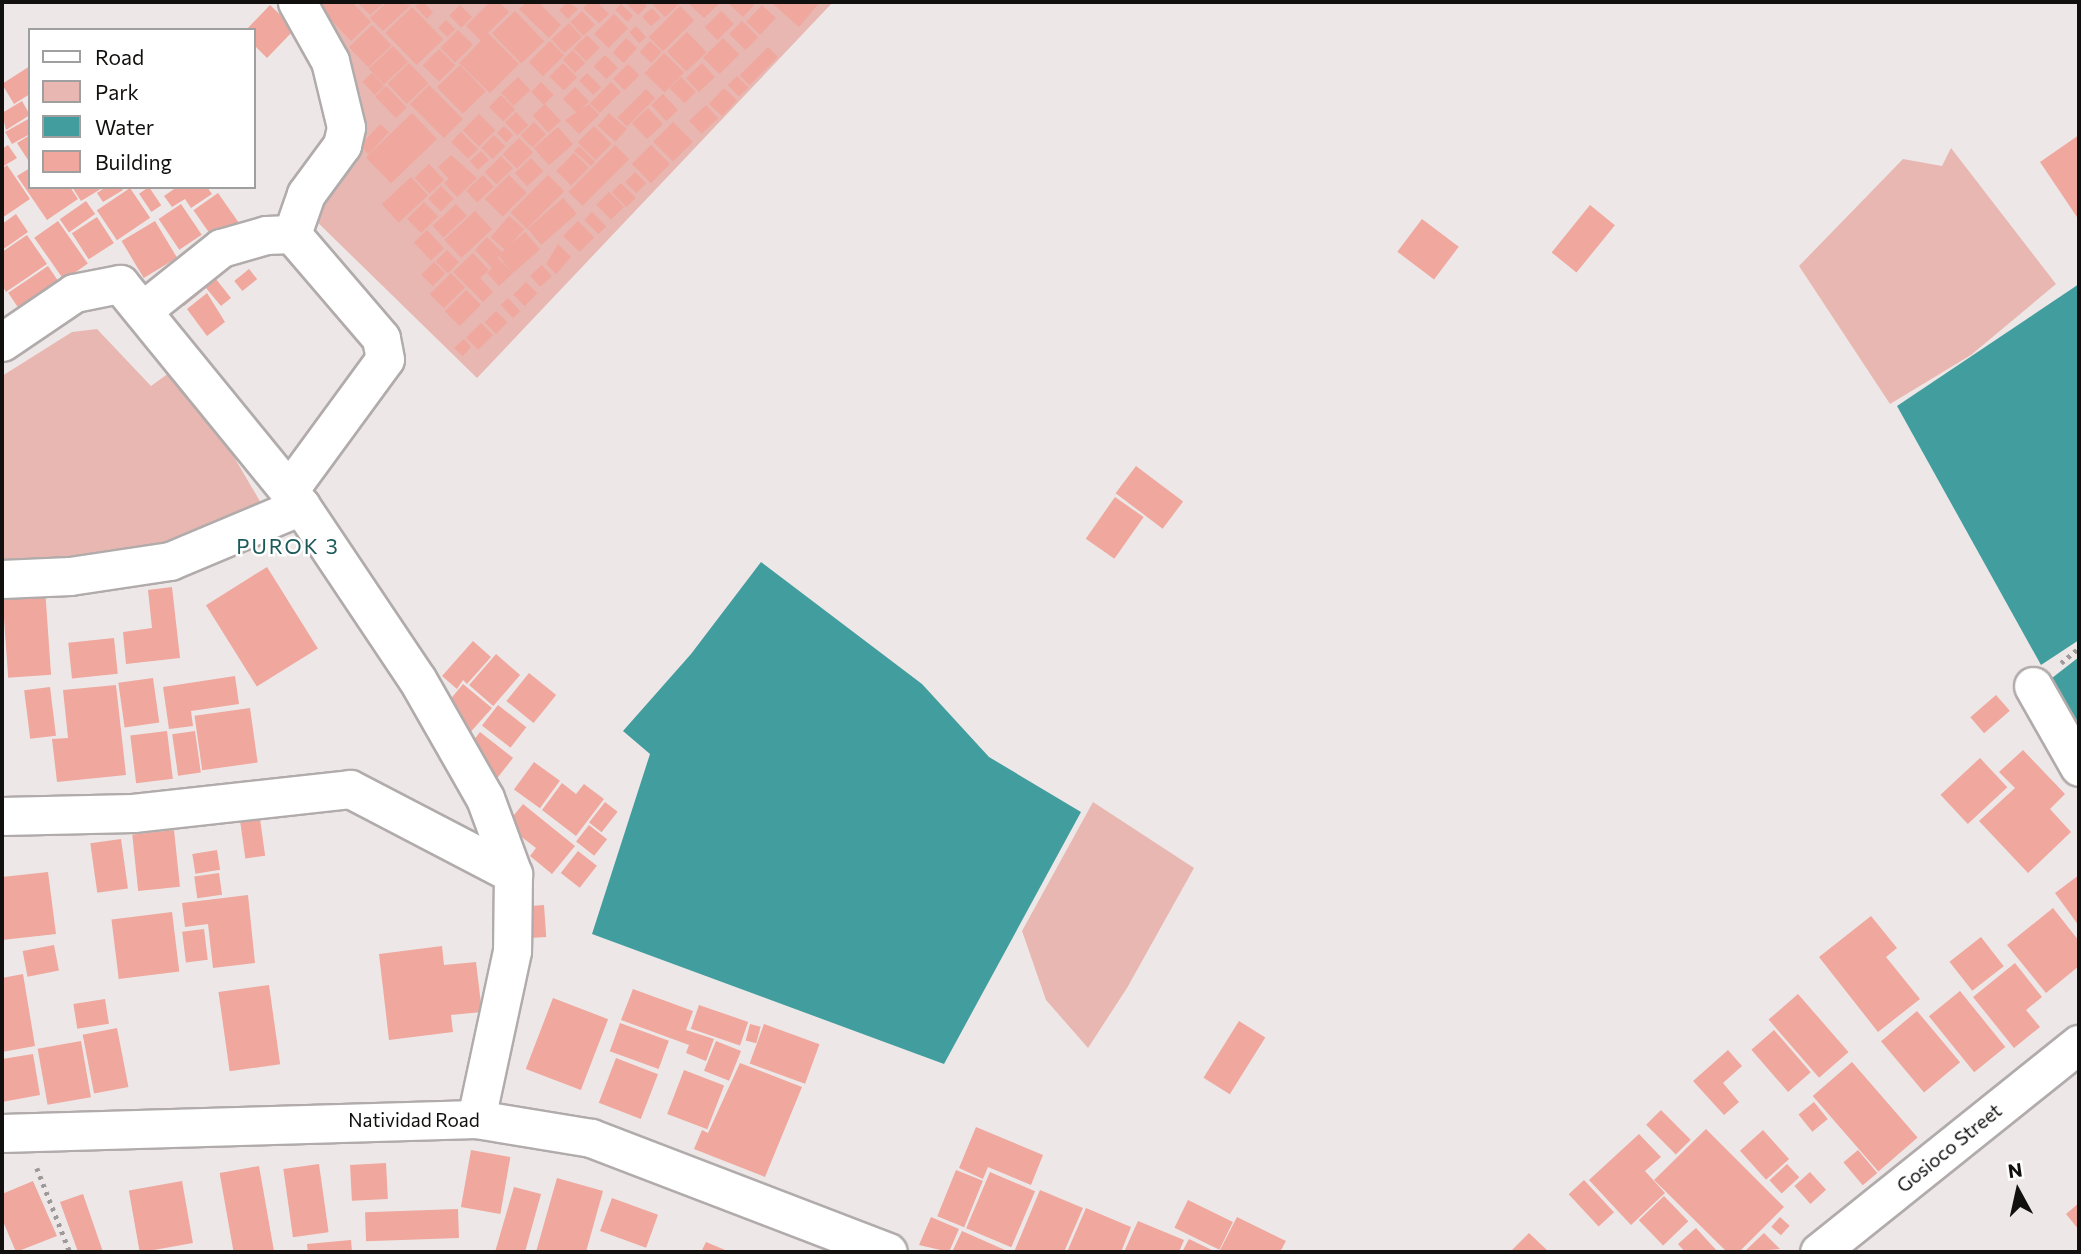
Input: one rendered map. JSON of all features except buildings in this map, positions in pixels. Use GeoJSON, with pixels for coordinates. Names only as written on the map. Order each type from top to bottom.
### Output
{"type":"FeatureCollection","features":[{"type":"Feature","properties":{"kind":"street"},"geometry":{"type":"LineString","coordinates":[[292,233],[300,206],[342,145],[346,127],[330,61],[297,2]]}},
{"type":"Feature","properties":{"kind":"street"},"geometry":{"type":"LineString","coordinates":[[143,310],[222,248],[266,235],[292,233]]}},
{"type":"Feature","properties":{"kind":"street"},"geometry":{"type":"LineString","coordinates":[[2,579],[70,576],[170,561],[295,498],[385,359],[381,338],[292,233]]}},
{"type":"Feature","properties":{"kind":"street"},"geometry":{"type":"LineString","coordinates":[[2,342],[53,303],[92,286],[120,284],[295,498],[444,726],[485,797],[513,874],[512,951],[476,1119]]}},
{"type":"Feature","properties":{"kind":"street"},"geometry":{"type":"LineString","coordinates":[[2033,686],[2079,767]]}},
{"type":"Feature","properties":{"kind":"street"},"geometry":{"type":"LineString","coordinates":[[2,816],[133,813],[350,789],[513,874]]}},
{"type":"Feature","properties":{"kind":"street","name":"Gosioco Street"},"geometry":{"type":"LineString","coordinates":[[1819,1252],[2079,1044]]}},
{"type":"Feature","properties":{"kind":"street","name":"Natividad Road"},"geometry":{"type":"LineString","coordinates":[[12,1133],[476,1119],[591,1138],[888,1252]]}},
{"type":"Feature","properties":{"kind":"path"},"geometry":{"type":"LineString","coordinates":[[12,1133],[70,1252]]}},
{"type":"Feature","properties":{"kind":"green space"},"geometry":{"type":"Polygon","coordinates":[[[299,2],[833,2],[477,378],[308,213],[355,129],[299,2]]]}},
{"type":"Feature","properties":{"kind":"green space"},"geometry":{"type":"Polygon","coordinates":[[[1951,148],[2056,284],[1971,355],[1890,404],[1799,266],[1903,159],[1942,166],[1951,148]]]}},
{"type":"Feature","properties":{"kind":"green space"},"geometry":{"type":"Polygon","coordinates":[[[97,329],[151,386],[180,365],[261,503],[156,554],[2,562],[2,376],[72,332],[97,329]]]}},
{"type":"Feature","properties":{"kind":"green space"},"geometry":{"type":"Polygon","coordinates":[[[1093,802],[1194,868],[1127,988],[1088,1048],[1046,1000],[1022,931],[1093,802]]]}},
{"type":"Feature","properties":{"kind":"water"},"geometry":{"type":"Polygon","coordinates":[[[2079,284],[2079,640],[2041,665],[1897,406],[2079,284]]]}},
{"type":"Feature","properties":{"kind":"water"},"geometry":{"type":"Polygon","coordinates":[[[761,562],[922,684],[989,757],[1081,812],[944,1064],[592,934],[650,754],[623,731],[691,654],[761,562]]]}},
{"type":"Feature","properties":{"kind":"water"},"geometry":{"type":"Polygon","coordinates":[[[2079,657],[2079,753],[2043,685],[2079,657]]]}},
{"type":"Feature","properties":{"kind":"district","name":"PUROK 3"},"geometry":{"type":"Point","coordinates":[288,546]}}]}
